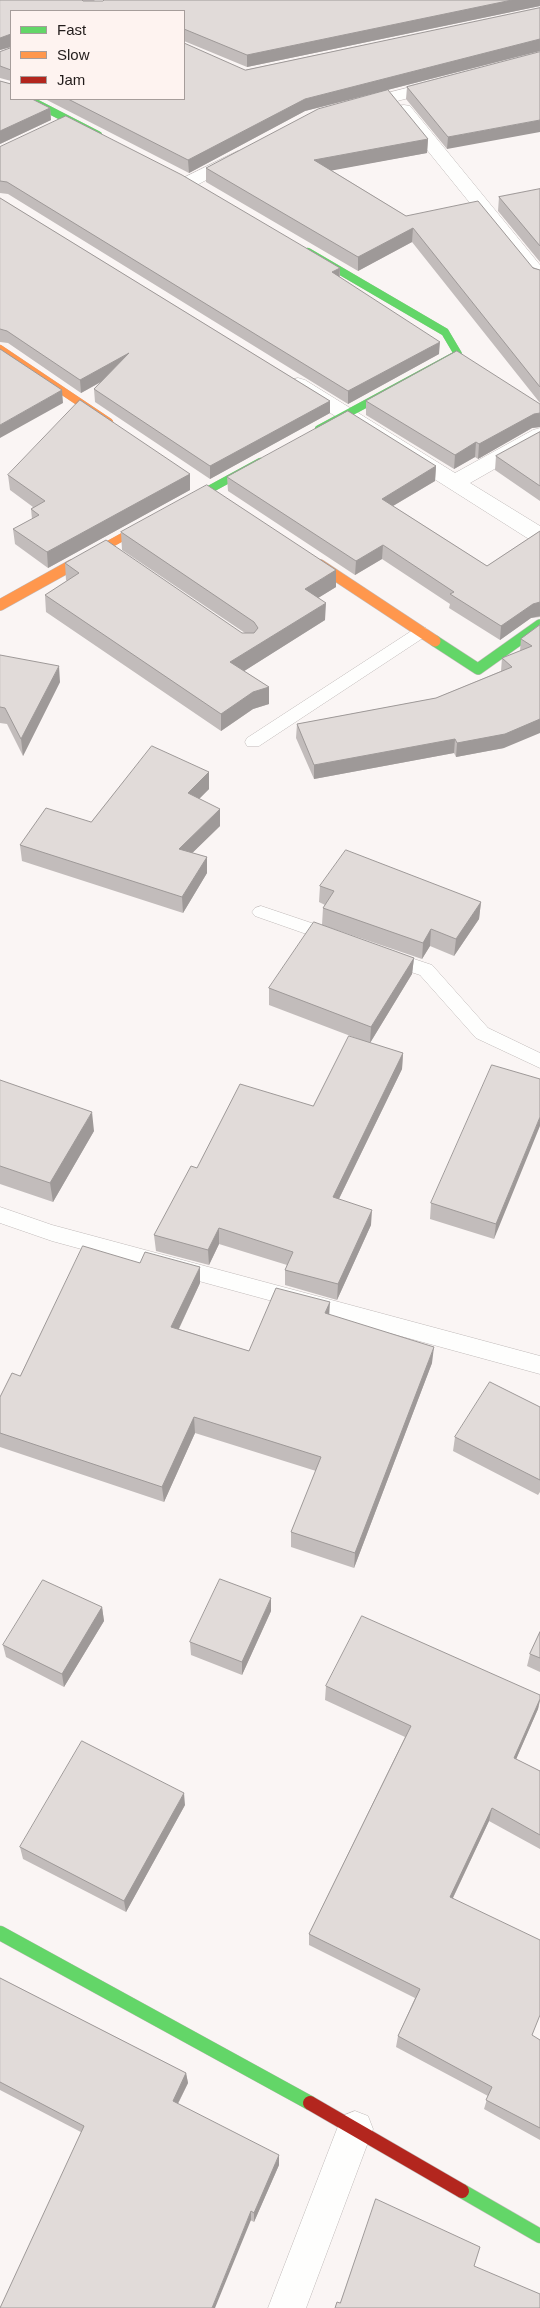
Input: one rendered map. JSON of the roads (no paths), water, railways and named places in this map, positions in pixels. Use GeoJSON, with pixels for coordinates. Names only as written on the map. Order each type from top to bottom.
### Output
{"type":"FeatureCollection","features":[{"type":"Feature","properties":{"kind":"street"},"geometry":{"type":"LineString","coordinates":[[338,111],[458,80]]}},
{"type":"Feature","properties":{"kind":"street"},"geometry":{"type":"LineString","coordinates":[[393,97],[540,277]]}},
{"type":"Feature","properties":{"kind":"street"},"geometry":{"type":"LineString","coordinates":[[30,100],[111,142]]}},
{"type":"Feature","properties":{"kind":"street"},"geometry":{"type":"LineString","coordinates":[[50,128],[68,119]]}},
{"type":"Feature","properties":{"kind":"street"},"geometry":{"type":"LineString","coordinates":[[189,182],[250,150]]}},
{"type":"Feature","properties":{"kind":"street"},"geometry":{"type":"LineString","coordinates":[[300,247],[446,332],[458,354],[313,433]]}},
{"type":"Feature","properties":{"kind":"street"},"geometry":{"type":"LineString","coordinates":[[0,349],[121,430]]}},
{"type":"Feature","properties":{"kind":"street"},"geometry":{"type":"LineString","coordinates":[[280,372],[540,536]]}},
{"type":"Feature","properties":{"kind":"street"},"geometry":{"type":"LineString","coordinates":[[454,483],[540,434]]}},
{"type":"Feature","properties":{"kind":"street"},"geometry":{"type":"LineString","coordinates":[[1,603],[270,456]]}},
{"type":"Feature","properties":{"kind":"street"},"geometry":{"type":"LineString","coordinates":[[294,548],[478,669],[540,625]]}},
{"type":"Feature","properties":{"kind":"street"},"geometry":{"type":"LineString","coordinates":[[0,1933],[356,2129],[540,2236]]}},
{"type":"Feature","properties":{"kind":"street"},"geometry":{"type":"LineString","coordinates":[[288,2308],[356,2129]]}},
{"type":"Feature","properties":{"kind":"lane"},"geometry":{"type":"LineString","coordinates":[[105,547],[121,558]]}},
{"type":"Feature","properties":{"kind":"lane"},"geometry":{"type":"LineString","coordinates":[[253,742],[421,632]]}},
{"type":"Feature","properties":{"kind":"lane"},"geometry":{"type":"LineString","coordinates":[[261,912],[344,941]]}},
{"type":"Feature","properties":{"kind":"lane"},"geometry":{"type":"LineString","coordinates":[[371,951],[426,970],[482,1033],[540,1061]]}},
{"type":"Feature","properties":{"kind":"lane"},"geometry":{"type":"LineString","coordinates":[[0,1215],[52,1233],[540,1365]]}}]}
